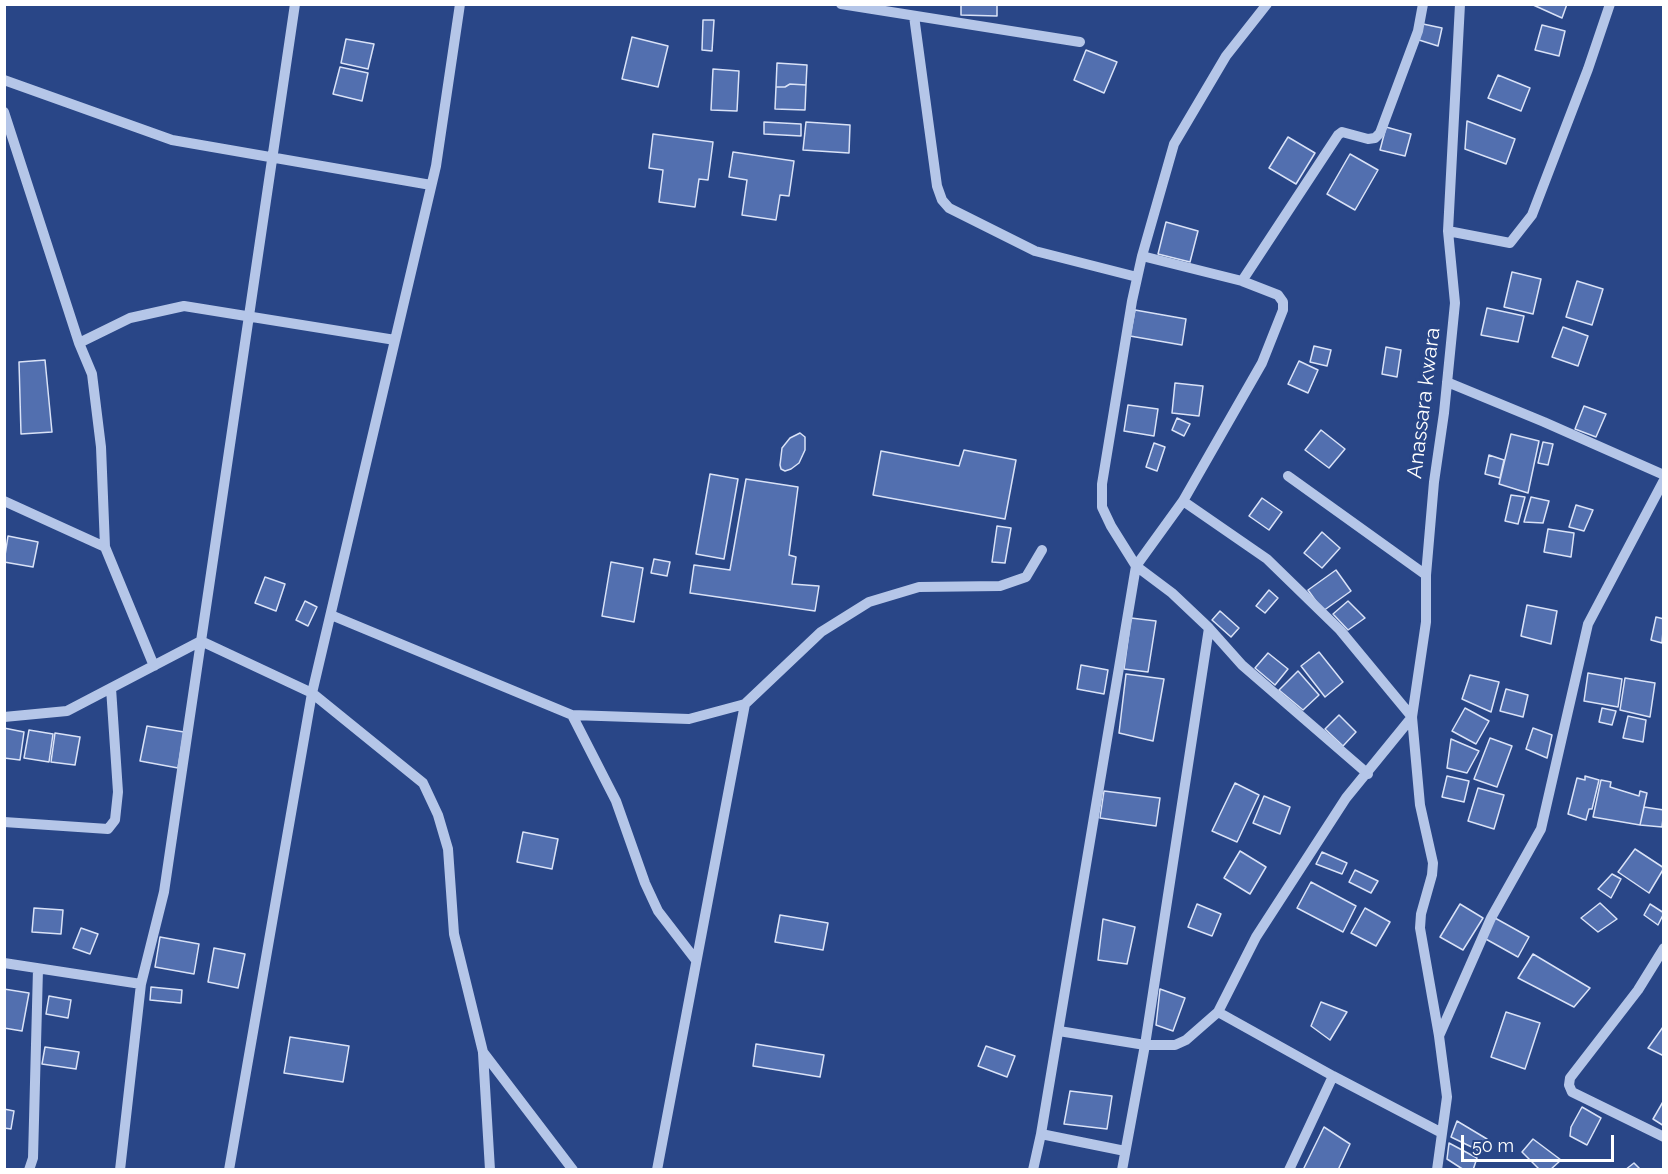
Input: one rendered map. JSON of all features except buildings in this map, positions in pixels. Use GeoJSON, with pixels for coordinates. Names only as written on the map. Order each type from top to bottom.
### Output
{"type":"FeatureCollection","features":[{"type":"Feature","properties":{"kind":"street"},"geometry":{"type":"LineString","coordinates":[[120,1170],[141,984],[164,892],[295,4]]}},
{"type":"Feature","properties":{"kind":"street"},"geometry":{"type":"LineString","coordinates":[[229,1170],[312,693],[436,166],[460,4]]}},
{"type":"Feature","properties":{"kind":"street"},"geometry":{"type":"LineString","coordinates":[[841,4],[1080,42]]}},
{"type":"Feature","properties":{"kind":"street"},"geometry":{"type":"LineString","coordinates":[[1267,4],[1226,56],[1179,132],[1137,277],[1102,484],[1102,507],[1136,566],[1172,593],[1209,628],[1242,665],[1368,774]]}},
{"type":"Feature","properties":{"kind":"street"},"geometry":{"type":"LineString","coordinates":[[1242,281],[1338,135],[1342,132],[1368,139],[1375,138],[1380,133],[1413,43],[1423,4]]}},
{"type":"Feature","properties":{"kind":"street","name":"Anassara kwara"},"geometry":{"type":"LineString","coordinates":[[1437,1170],[1447,1097],[1420,928],[1433,863],[1420,805],[1412,717],[1426,622],[1426,575],[1434,482],[1455,303],[1448,231],[1460,4]]}},
{"type":"Feature","properties":{"kind":"street"},"geometry":{"type":"LineString","coordinates":[[1448,231],[1510,243],[1532,215],[1588,69],[1610,4]]}},
{"type":"Feature","properties":{"kind":"street"},"geometry":{"type":"LineString","coordinates":[[914,16],[937,186],[942,200],[950,208],[1035,251],[1137,277]]}},
{"type":"Feature","properties":{"kind":"street"},"geometry":{"type":"LineString","coordinates":[[4,80],[172,141],[431,185]]}},
{"type":"Feature","properties":{"kind":"street"},"geometry":{"type":"LineString","coordinates":[[4,112],[79,343],[92,374],[101,447],[105,547],[154,666]]}},
{"type":"Feature","properties":{"kind":"street"},"geometry":{"type":"LineString","coordinates":[[1033,1170],[1059,1031],[1136,566],[1183,501],[1262,363],[1283,310],[1283,302],[1278,295],[1242,281],[1142,256]]}},
{"type":"Feature","properties":{"kind":"street"},"geometry":{"type":"LineString","coordinates":[[79,343],[130,318],[184,306],[395,340]]}},
{"type":"Feature","properties":{"kind":"street"},"geometry":{"type":"LineString","coordinates":[[1447,382],[1664,475]]}},
{"type":"Feature","properties":{"kind":"street"},"geometry":{"type":"LineString","coordinates":[[1288,476],[1426,575]]}},
{"type":"Feature","properties":{"kind":"street"},"geometry":{"type":"LineString","coordinates":[[1439,1036],[1491,918],[1541,830],[1588,624],[1664,480]]}},
{"type":"Feature","properties":{"kind":"street"},"geometry":{"type":"LineString","coordinates":[[4,501],[105,547]]}},
{"type":"Feature","properties":{"kind":"street"},"geometry":{"type":"LineString","coordinates":[[1059,1031],[1145,1045],[1175,1045],[1181,1043],[1218,1012],[1256,937],[1346,798],[1368,774],[1412,717],[1340,630],[1267,559],[1183,501]]}},
{"type":"Feature","properties":{"kind":"street"},"geometry":{"type":"LineString","coordinates":[[331,615],[572,715],[689,719],[746,704],[821,632],[869,602],[919,587],[1000,586],[1026,577],[1042,550]]}},
{"type":"Feature","properties":{"kind":"street"},"geometry":{"type":"LineString","coordinates":[[1122,1170],[1145,1045],[1209,628]]}},
{"type":"Feature","properties":{"kind":"street"},"geometry":{"type":"LineString","coordinates":[[4,717],[67,711],[201,641]]}},
{"type":"Feature","properties":{"kind":"street"},"geometry":{"type":"LineString","coordinates":[[201,641],[312,693],[423,783],[438,815],[448,849],[454,934],[483,1052],[490,1170]]}},
{"type":"Feature","properties":{"kind":"street"},"geometry":{"type":"LineString","coordinates":[[4,822],[108,828],[115,820],[118,792],[111,688]]}},
{"type":"Feature","properties":{"kind":"street"},"geometry":{"type":"LineString","coordinates":[[657,1170],[695,959],[746,704]]}},
{"type":"Feature","properties":{"kind":"street"},"geometry":{"type":"LineString","coordinates":[[572,715],[616,801],[645,883],[658,911],[695,959]]}},
{"type":"Feature","properties":{"kind":"street"},"geometry":{"type":"LineString","coordinates":[[1664,948],[1638,990],[1570,1078],[1569,1085],[1572,1092],[1664,1137]]}},
{"type":"Feature","properties":{"kind":"street"},"geometry":{"type":"LineString","coordinates":[[4,963],[141,984]]}},
{"type":"Feature","properties":{"kind":"street"},"geometry":{"type":"LineString","coordinates":[[29,1170],[33,1158],[38,969]]}},
{"type":"Feature","properties":{"kind":"street"},"geometry":{"type":"LineString","coordinates":[[1218,1012],[1442,1133]]}},
{"type":"Feature","properties":{"kind":"street"},"geometry":{"type":"LineString","coordinates":[[483,1052],[573,1170]]}},
{"type":"Feature","properties":{"kind":"street"},"geometry":{"type":"LineString","coordinates":[[1289,1170],[1333,1076]]}},
{"type":"Feature","properties":{"kind":"street"},"geometry":{"type":"LineString","coordinates":[[1041,1134],[1125,1151]]}}]}
